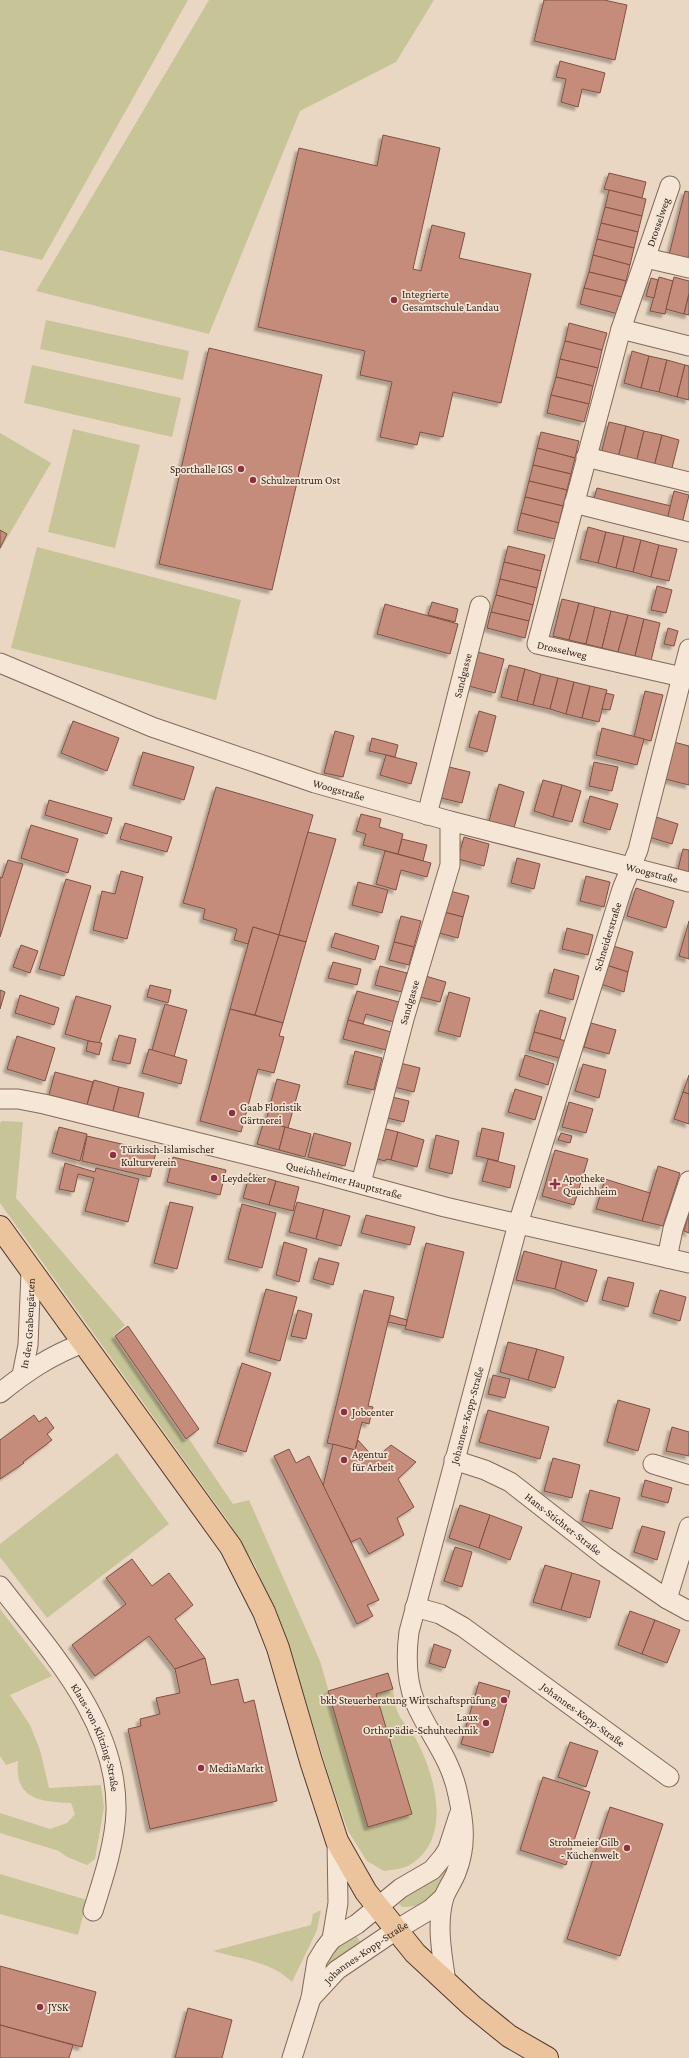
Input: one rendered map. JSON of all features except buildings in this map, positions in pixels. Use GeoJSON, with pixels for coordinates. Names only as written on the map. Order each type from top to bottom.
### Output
{"type":"FeatureCollection","features":[{"type":"Feature","properties":{"kind":"main road"},"geometry":{"type":"LineString","coordinates":[[0,1227],[31,1272],[232,1547],[249,1579],[278,1648],[311,1761],[337,1841],[362,1886],[377,1907],[415,1953],[446,1982],[472,2006],[509,2036],[547,2058]]}},
{"type":"Feature","properties":{"kind":"street","name":"Drosselweg"},"geometry":{"type":"LineString","coordinates":[[670,186],[620,329],[537,644],[682,677]]}},
{"type":"Feature","properties":{"kind":"street","name":"Drosselweg"},"geometry":{"type":"LineString","coordinates":[[646,258],[689,268]]}},
{"type":"Feature","properties":{"kind":"street"},"geometry":{"type":"LineString","coordinates":[[620,329],[689,346]]}},
{"type":"Feature","properties":{"kind":"street"},"geometry":{"type":"LineString","coordinates":[[586,457],[689,482]]}},
{"type":"Feature","properties":{"kind":"street"},"geometry":{"type":"LineString","coordinates":[[574,503],[689,532]]}},
{"type":"Feature","properties":{"kind":"street","name":"Sandgasse"},"geometry":{"type":"LineString","coordinates":[[427,815],[480,606]]}},
{"type":"Feature","properties":{"kind":"street","name":"Schneiderstraße"},"geometry":{"type":"LineString","coordinates":[[518,1224],[620,897],[638,850],[689,649]]}},
{"type":"Feature","properties":{"kind":"street","name":"Woogstraße"},"geometry":{"type":"LineString","coordinates":[[0,663],[84,700],[174,735],[326,787],[427,815],[689,882]]}},
{"type":"Feature","properties":{"kind":"street","name":"Sandgasse"},"geometry":{"type":"LineString","coordinates":[[361,1183],[402,1027],[450,865],[450,821]]}},
{"type":"Feature","properties":{"kind":"street","name":"Queichheimer Hauptstraße"},"geometry":{"type":"LineString","coordinates":[[0,1099],[18,1099],[38,1103],[361,1183],[446,1207],[689,1263]]}},
{"type":"Feature","properties":{"kind":"street"},"geometry":{"type":"LineString","coordinates":[[667,1258],[673,1230],[689,1181]]}},
{"type":"Feature","properties":{"kind":"street","name":"Johannes-Kopp-Straße"},"geometry":{"type":"LineString","coordinates":[[446,1982],[440,1928],[444,1897],[456,1873],[464,1848],[465,1838],[460,1808],[450,1767],[415,1701],[411,1689],[407,1648],[415,1607],[518,1224]]}},
{"type":"Feature","properties":{"kind":"street","name":"In den Grabengärten"},"geometry":{"type":"LineString","coordinates":[[22,1374],[28,1346],[31,1272]]}},
{"type":"Feature","properties":{"kind":"street","name":"In den Grabengärten"},"geometry":{"type":"LineString","coordinates":[[0,1393],[22,1374],[54,1355],[83,1343]]}},
{"type":"Feature","properties":{"kind":"street","name":"Hans-Stichter-Straße"},"geometry":{"type":"LineString","coordinates":[[454,1460],[485,1470],[510,1482],[606,1557],[667,1599],[689,1611]]}},
{"type":"Feature","properties":{"kind":"street"},"geometry":{"type":"LineString","coordinates":[[652,1464],[689,1475]]}},
{"type":"Feature","properties":{"kind":"street"},"geometry":{"type":"LineString","coordinates":[[667,1599],[689,1527]]}},
{"type":"Feature","properties":{"kind":"street","name":"Klaus-von-Klitzing-Straße"},"geometry":{"type":"LineString","coordinates":[[0,1586],[40,1638],[77,1690],[94,1721],[108,1755],[115,1793],[116,1812],[106,1868],[94,1911]]}},
{"type":"Feature","properties":{"kind":"street","name":"Johannes-Kopp-Straße"},"geometry":{"type":"LineString","coordinates":[[415,1607],[440,1614],[463,1627],[669,1777]]}},
{"type":"Feature","properties":{"kind":"street","name":"Johannes-Kopp-Straße"},"geometry":{"type":"LineString","coordinates":[[292,2058],[311,1998],[317,1961],[332,1940],[357,1924],[401,1888],[432,1870],[444,1857],[450,1844],[460,1808]]}},
{"type":"Feature","properties":{"kind":"street","name":"Johannes-Kopp-Straße"},"geometry":{"type":"LineString","coordinates":[[332,1940],[338,1903],[337,1841]]}},
{"type":"Feature","properties":{"kind":"street","name":"Johannes-Kopp-Straße"},"geometry":{"type":"LineString","coordinates":[[311,1998],[337,1970],[396,1930],[431,1909],[444,1897]]}},
{"type":"Feature","properties":{"kind":"shaded area"},"geometry":{"type":"Polygon","coordinates":[[[0,0],[188,0],[42,260],[0,250],[0,0]]]}},
{"type":"Feature","properties":{"kind":"shaded area"},"geometry":{"type":"Polygon","coordinates":[[[209,0],[434,0],[396,62],[300,111],[209,334],[36,291],[209,0]]]}},
{"type":"Feature","properties":{"kind":"shaded area"},"geometry":{"type":"Polygon","coordinates":[[[46,320],[189,351],[183,380],[40,349],[46,320]]]}},
{"type":"Feature","properties":{"kind":"shaded area"},"geometry":{"type":"Polygon","coordinates":[[[32,365],[181,398],[172,437],[24,403],[32,365]]]}},
{"type":"Feature","properties":{"kind":"shaded area"},"geometry":{"type":"Polygon","coordinates":[[[73,429],[140,445],[115,548],[48,532],[73,429]]]}},
{"type":"Feature","properties":{"kind":"shaded area"},"geometry":{"type":"Polygon","coordinates":[[[0,433],[51,463],[0,550],[0,433]]]}},
{"type":"Feature","properties":{"kind":"shaded area"},"geometry":{"type":"Polygon","coordinates":[[[37,547],[241,600],[216,700],[11,648],[37,547]]]}},
{"type":"Feature","properties":{"kind":"shaded area"},"geometry":{"type":"Polygon","coordinates":[[[2,1121],[23,1122],[16,1198],[125,1325],[113,1336],[184,1440],[189,1439],[233,1504],[249,1500],[320,1661],[368,1827],[412,1814],[376,1694],[393,1689],[398,1713],[402,1721],[415,1737],[424,1756],[434,1790],[436,1808],[436,1825],[431,1841],[422,1855],[408,1866],[384,1871],[367,1861],[348,1831],[332,1786],[288,1644],[255,1565],[228,1521],[0,1203],[0,1123],[2,1121]]]}},
{"type":"Feature","properties":{"kind":"shaded area"},"geometry":{"type":"Polygon","coordinates":[[[117,1453],[169,1524],[47,1618],[0,1557],[0,1544],[117,1453]]]}},
{"type":"Feature","properties":{"kind":"shaded area"},"geometry":{"type":"Polygon","coordinates":[[[0,1609],[52,1676],[10,1695],[30,1725],[40,1750],[49,1788],[101,1785],[104,1807],[95,1859],[87,1865],[67,1857],[59,1851],[0,1833],[0,1813],[50,1829],[67,1823],[75,1814],[71,1803],[49,1801],[31,1796],[25,1791],[20,1783],[18,1761],[6,1765],[0,1756],[0,1609]]]}},
{"type":"Feature","properties":{"kind":"shaded area"},"geometry":{"type":"Polygon","coordinates":[[[445,1864],[450,1865],[438,1890],[429,1901],[413,1906],[402,1907],[399,1904],[445,1864]]]}},
{"type":"Feature","properties":{"kind":"shaded area"},"geometry":{"type":"Polygon","coordinates":[[[0,1874],[87,1900],[78,1935],[0,1914],[0,1874]]]}},
{"type":"Feature","properties":{"kind":"shaded area"},"geometry":{"type":"Polygon","coordinates":[[[321,1910],[317,1930],[292,1982],[275,1969],[265,1965],[213,1951],[311,1925],[313,1914],[321,1910]]]}},
{"type":"Feature","properties":{"kind":"shaded area"},"geometry":{"type":"Polygon","coordinates":[[[355,1934],[361,1943],[329,1964],[326,1963],[334,1947],[355,1934]]]}},
{"type":"Feature","properties":{"kind":"place","name":"Integrierte Gesamtschule Landau"},"geometry":{"type":"Point","coordinates":[394,300]}},
{"type":"Feature","properties":{"kind":"place","name":"Sporthalle IGS"},"geometry":{"type":"Point","coordinates":[241,469]}},
{"type":"Feature","properties":{"kind":"place","name":"Schulzentrum Ost"},"geometry":{"type":"Point","coordinates":[253,480]}},
{"type":"Feature","properties":{"kind":"place","name":"Gaab Floristik Gärtnerei"},"geometry":{"type":"Point","coordinates":[232,1113]}},
{"type":"Feature","properties":{"kind":"place","name":"Türkisch-Islamischer Kulturverein"},"geometry":{"type":"Point","coordinates":[113,1155]}},
{"type":"Feature","properties":{"kind":"place","name":"Leydecker"},"geometry":{"type":"Point","coordinates":[214,1178]}},
{"type":"Feature","properties":{"kind":"place","name":"Apotheke Queichheim"},"geometry":{"type":"Point","coordinates":[555,1184]}},
{"type":"Feature","properties":{"kind":"place","name":"Jobcenter"},"geometry":{"type":"Point","coordinates":[344,1412]}},
{"type":"Feature","properties":{"kind":"place","name":"Agentur für Arbeit"},"geometry":{"type":"Point","coordinates":[344,1460]}},
{"type":"Feature","properties":{"kind":"place","name":"bkb Steuerberatung Wirtschaftsprüfung"},"geometry":{"type":"Point","coordinates":[504,1700]}},
{"type":"Feature","properties":{"kind":"place","name":"Laux Orthopädie-Schuhtechnik"},"geometry":{"type":"Point","coordinates":[486,1723]}},
{"type":"Feature","properties":{"kind":"place","name":"MediaMarkt"},"geometry":{"type":"Point","coordinates":[201,1768]}},
{"type":"Feature","properties":{"kind":"place","name":"Strohmeier Gilb - Küchenwelt"},"geometry":{"type":"Point","coordinates":[627,1848]}},
{"type":"Feature","properties":{"kind":"place","name":"JYSK"},"geometry":{"type":"Point","coordinates":[40,2007]}}]}
